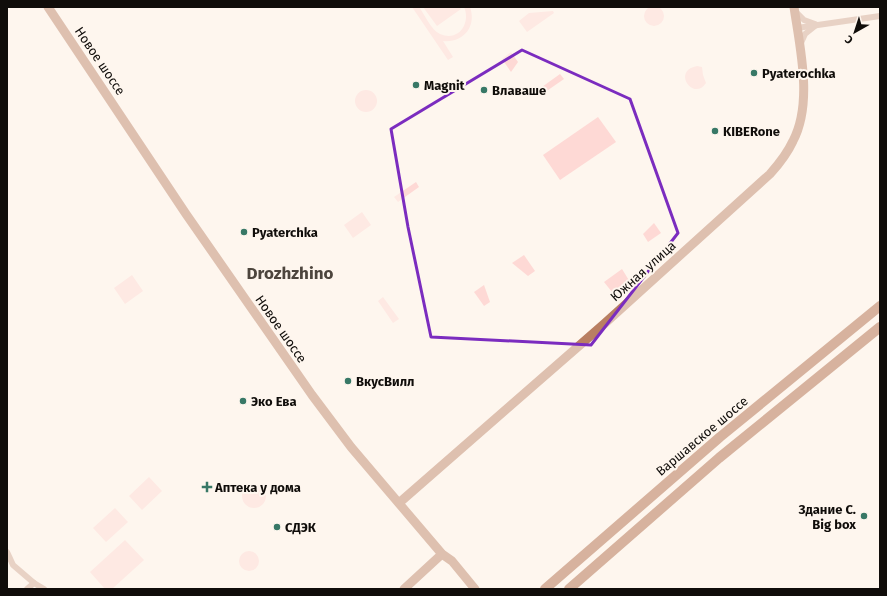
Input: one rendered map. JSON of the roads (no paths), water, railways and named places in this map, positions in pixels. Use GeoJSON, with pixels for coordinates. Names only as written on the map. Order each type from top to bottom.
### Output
{"type":"FeatureCollection","features":[{"type":"Feature","properties":{"kind":"main road","name":"Варшавское шоссе"},"geometry":{"type":"LineString","coordinates":[[545,589],[715,442],[880,306]]}},
{"type":"Feature","properties":{"kind":"main road"},"geometry":{"type":"LineString","coordinates":[[568,589],[736,444],[880,327]]}},
{"type":"Feature","properties":{"kind":"street","name":"Новое шоссе"},"geometry":{"type":"LineString","coordinates":[[48,7],[186,214],[308,389],[351,447],[442,554],[452,561],[475,589]]}},
{"type":"Feature","properties":{"kind":"street","name":"Южная улица"},"geometry":{"type":"LineString","coordinates":[[398,503],[604,324],[770,174],[784,158],[794,140],[800,124],[804,93],[794,9]]}},
{"type":"Feature","properties":{"kind":"street"},"geometry":{"type":"LineString","coordinates":[[794,9],[804,20],[817,25]]}},
{"type":"Feature","properties":{"kind":"street"},"geometry":{"type":"LineString","coordinates":[[797,28],[880,16]]}},
{"type":"Feature","properties":{"kind":"street"},"geometry":{"type":"LineString","coordinates":[[799,48],[805,34],[817,25]]}},
{"type":"Feature","properties":{"kind":"street"},"geometry":{"type":"LineString","coordinates":[[7,552],[13,565],[34,583],[44,589]]}},
{"type":"Feature","properties":{"kind":"street"},"geometry":{"type":"LineString","coordinates":[[404,589],[442,554]]}},
{"type":"Feature","properties":{"kind":"street"},"geometry":{"type":"LineString","coordinates":[[27,589],[34,583]]}},
{"type":"Feature","properties":{"kind":"place","name":"Pyaterochka"},"geometry":{"type":"Point","coordinates":[754,73]}},
{"type":"Feature","properties":{"kind":"place","name":"Magnit"},"geometry":{"type":"Point","coordinates":[416,85]}},
{"type":"Feature","properties":{"kind":"place","name":"Влаваше"},"geometry":{"type":"Point","coordinates":[484,90]}},
{"type":"Feature","properties":{"kind":"place","name":"KIBERone"},"geometry":{"type":"Point","coordinates":[715,131]}},
{"type":"Feature","properties":{"kind":"place","name":"Pyaterchka"},"geometry":{"type":"Point","coordinates":[244,232]}},
{"type":"Feature","properties":{"kind":"place","name":"ВкусВилл"},"geometry":{"type":"Point","coordinates":[348,381]}},
{"type":"Feature","properties":{"kind":"place","name":"Эко Ева"},"geometry":{"type":"Point","coordinates":[243,401]}},
{"type":"Feature","properties":{"kind":"place","name":"Аптека у дома"},"geometry":{"type":"Point","coordinates":[207,487]}},
{"type":"Feature","properties":{"kind":"place","name":"Здание C. Big box"},"geometry":{"type":"Point","coordinates":[864,516]}},
{"type":"Feature","properties":{"kind":"place","name":"СДЭК"},"geometry":{"type":"Point","coordinates":[277,527]}},
{"type":"Feature","properties":{"kind":"district","name":"Drozhzhino"},"geometry":{"type":"Point","coordinates":[290,273]}}]}
